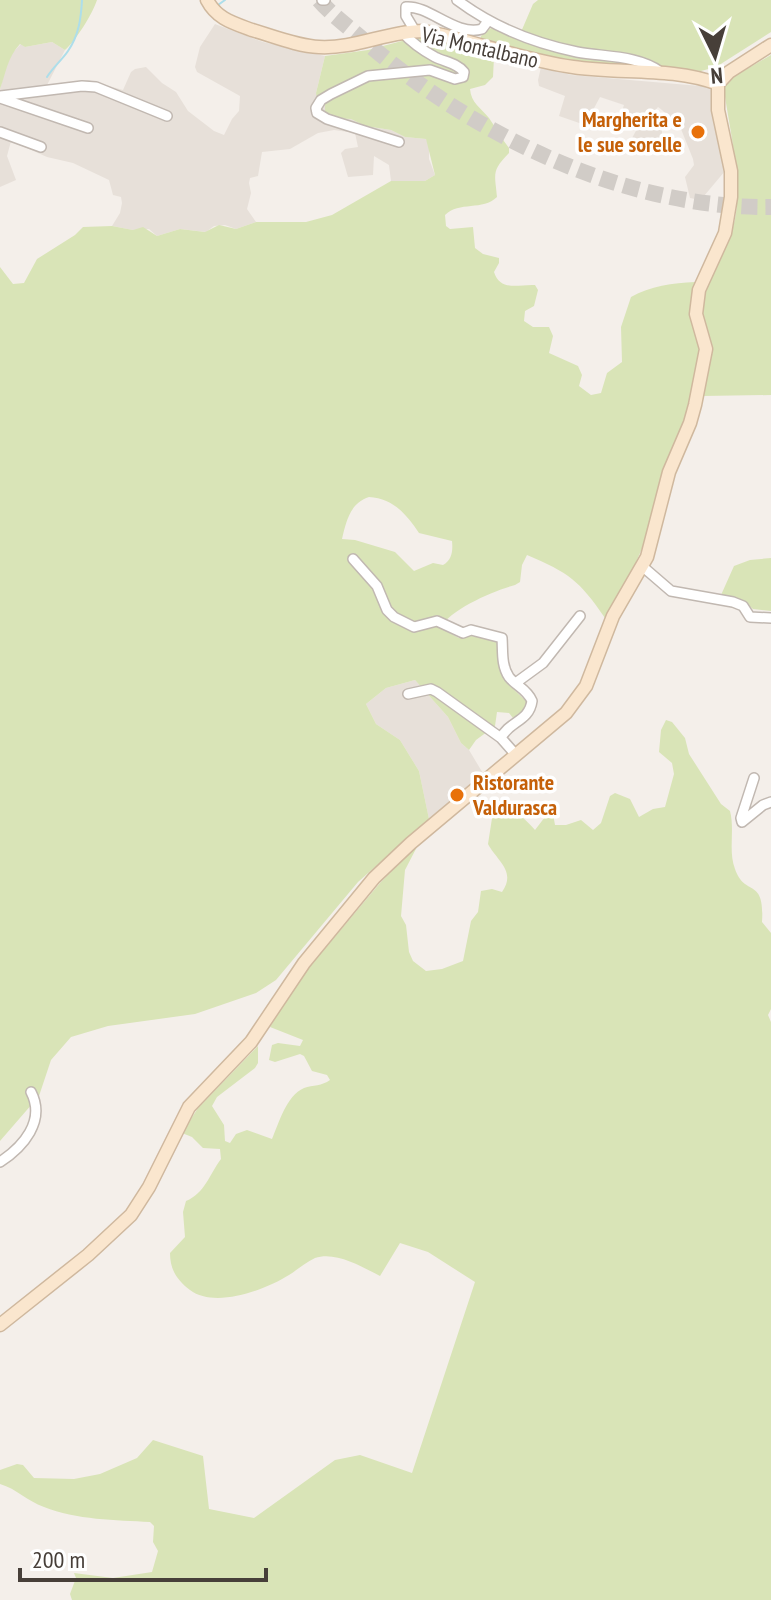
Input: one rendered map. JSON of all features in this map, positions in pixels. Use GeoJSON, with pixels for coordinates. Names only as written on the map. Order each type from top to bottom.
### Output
{"type":"FeatureCollection","features":[{"type":"Feature","properties":{"kind":"main road","name":"Via Montalbano"},"geometry":{"type":"LineString","coordinates":[[207,0],[220,18],[234,24],[318,47],[345,45],[415,31],[436,33],[495,51],[555,64],[664,74],[718,84]]}},
{"type":"Feature","properties":{"kind":"main road"},"geometry":{"type":"LineString","coordinates":[[0,1325],[88,1255],[131,1215],[149,1187],[189,1107],[251,1042],[304,963],[362,891],[411,843],[577,702],[601,653],[613,616],[642,566],[652,541],[669,472],[695,405],[706,349],[696,314],[699,290],[720,247],[728,220],[732,185],[718,110],[718,84],[729,72],[771,45]]}},
{"type":"Feature","properties":{"kind":"street"},"geometry":{"type":"LineString","coordinates":[[457,0],[518,36],[574,51],[638,61],[652,65],[664,74]]}},
{"type":"Feature","properties":{"kind":"street"},"geometry":{"type":"LineString","coordinates":[[415,31],[405,13],[406,7],[412,6],[473,31],[482,29],[488,21]]}},
{"type":"Feature","properties":{"kind":"street"},"geometry":{"type":"LineString","coordinates":[[399,142],[327,119],[317,113],[316,108],[321,100],[368,76],[430,70],[455,79],[463,77],[464,72],[460,68],[412,43],[402,32]]}},
{"type":"Feature","properties":{"kind":"street"},"geometry":{"type":"LineString","coordinates":[[0,97],[82,86],[96,87],[167,116]]}},
{"type":"Feature","properties":{"kind":"street"},"geometry":{"type":"LineString","coordinates":[[0,97],[88,128]]}},
{"type":"Feature","properties":{"kind":"street"},"geometry":{"type":"LineString","coordinates":[[0,132],[41,147]]}},
{"type":"Feature","properties":{"kind":"street"},"geometry":{"type":"LineString","coordinates":[[353,559],[377,586],[390,614],[410,626],[417,627],[432,620],[463,633],[471,630],[501,637],[504,665],[511,681],[517,682],[530,696],[532,705],[526,715],[509,726],[501,738]]}},
{"type":"Feature","properties":{"kind":"street"},"geometry":{"type":"LineString","coordinates":[[642,566],[671,591],[733,602],[743,606],[750,617],[771,618]]}},
{"type":"Feature","properties":{"kind":"street"},"geometry":{"type":"LineString","coordinates":[[517,682],[543,663],[580,616]]}},
{"type":"Feature","properties":{"kind":"street"},"geometry":{"type":"LineString","coordinates":[[408,694],[431,689],[437,692],[501,738],[516,755]]}},
{"type":"Feature","properties":{"kind":"street"},"geometry":{"type":"LineString","coordinates":[[754,778],[742,822],[771,802]]}},
{"type":"Feature","properties":{"kind":"street"},"geometry":{"type":"LineString","coordinates":[[0,1162],[14,1153],[31,1133],[35,1103],[31,1092]]}},
{"type":"Feature","properties":{"kind":"shaded area"},"geometry":{"type":"Polygon","coordinates":[[[215,24],[263,42],[325,56],[316,93],[325,105],[329,118],[351,119],[405,137],[426,139],[435,175],[425,181],[391,181],[389,165],[374,156],[373,175],[348,177],[341,153],[345,149],[358,147],[355,133],[334,130],[318,133],[290,149],[262,152],[258,176],[250,178],[249,183],[251,193],[247,209],[256,222],[236,229],[225,225],[214,226],[206,232],[180,229],[157,236],[149,229],[112,226],[122,203],[121,197],[113,195],[109,180],[73,163],[47,157],[11,141],[7,156],[16,180],[0,187],[0,89],[12,53],[21,44],[25,47],[52,42],[65,50],[46,87],[88,80],[123,90],[131,72],[146,67],[176,92],[188,111],[224,135],[239,111],[240,96],[197,72],[195,67],[200,47],[215,24]]]}},
{"type":"Feature","properties":{"kind":"shaded area"},"geometry":{"type":"Polygon","coordinates":[[[541,67],[571,75],[712,87],[725,171],[704,196],[690,198],[685,177],[694,165],[693,159],[681,129],[662,110],[658,107],[650,117],[662,130],[662,136],[651,149],[641,146],[632,138],[637,129],[634,125],[619,120],[624,105],[600,97],[585,125],[559,116],[565,96],[539,86],[541,67]]]}},
{"type":"Feature","properties":{"kind":"shaded area"},"geometry":{"type":"Polygon","coordinates":[[[415,680],[448,717],[461,743],[469,750],[484,775],[444,814],[429,819],[419,771],[400,740],[376,724],[366,704],[386,688],[415,680]]]}},
{"type":"Feature","properties":{"kind":"green space"},"geometry":{"type":"Polygon","coordinates":[[[0,0],[97,0],[83,27],[65,50],[52,42],[25,47],[20,44],[10,60],[0,89],[0,0]]]}},
{"type":"Feature","properties":{"kind":"green space"},"geometry":{"type":"Polygon","coordinates":[[[538,0],[771,0],[771,32],[716,67],[701,71],[562,58],[480,42],[481,36],[491,28],[518,39],[533,4],[538,0]]]}},
{"type":"Feature","properties":{"kind":"green space"},"geometry":{"type":"Polygon","coordinates":[[[417,37],[436,39],[494,57],[493,77],[485,85],[470,89],[474,102],[509,148],[496,173],[497,197],[485,204],[451,211],[445,215],[446,226],[450,229],[473,227],[475,248],[483,254],[499,258],[494,272],[505,285],[535,285],[538,290],[534,306],[525,311],[524,321],[533,327],[549,327],[553,336],[549,353],[578,366],[582,375],[579,386],[591,395],[601,393],[607,373],[622,362],[621,327],[631,297],[662,286],[695,282],[691,313],[701,352],[687,414],[646,539],[605,618],[572,579],[527,555],[520,582],[473,602],[445,621],[440,628],[459,638],[471,636],[497,641],[499,668],[506,682],[527,702],[524,710],[513,718],[509,713],[497,712],[495,726],[476,740],[469,750],[461,743],[448,717],[415,680],[386,688],[366,704],[376,724],[400,740],[419,771],[429,819],[358,882],[276,980],[256,993],[195,1014],[108,1026],[71,1037],[51,1060],[39,1096],[0,1141],[0,267],[13,284],[24,283],[37,259],[83,227],[112,226],[133,230],[143,227],[157,236],[180,229],[205,232],[219,225],[236,229],[256,222],[306,222],[332,215],[391,181],[425,181],[435,175],[426,139],[405,137],[351,119],[329,118],[325,114],[325,104],[317,98],[325,56],[368,50],[417,37]],[[369,497],[353,508],[342,539],[395,552],[414,571],[433,563],[443,565],[448,561],[452,541],[419,533],[398,509],[378,498],[369,497]]]}},
{"type":"Feature","properties":{"kind":"green space"},"geometry":{"type":"Polygon","coordinates":[[[771,55],[771,395],[702,396],[711,353],[702,316],[704,294],[732,230],[737,204],[736,170],[723,83],[771,55]]]}},
{"type":"Feature","properties":{"kind":"green space"},"geometry":{"type":"Polygon","coordinates":[[[771,558],[771,611],[753,609],[743,601],[721,595],[734,566],[750,560],[771,558]]]}},
{"type":"Feature","properties":{"kind":"green space"},"geometry":{"type":"Polygon","coordinates":[[[666,720],[672,722],[685,738],[689,754],[721,804],[730,811],[735,869],[739,878],[760,898],[762,922],[771,933],[771,1009],[768,1015],[771,1022],[771,1600],[72,1600],[70,1594],[76,1578],[74,1573],[113,1578],[152,1572],[158,1551],[153,1542],[154,1526],[150,1522],[83,1517],[44,1507],[0,1484],[0,1470],[17,1464],[23,1465],[34,1478],[74,1479],[100,1474],[137,1458],[153,1440],[203,1456],[209,1509],[254,1518],[335,1460],[360,1455],[412,1473],[475,1282],[428,1252],[400,1243],[380,1276],[349,1261],[323,1256],[279,1281],[240,1295],[213,1298],[190,1290],[173,1270],[170,1253],[185,1237],[183,1212],[186,1201],[198,1193],[221,1159],[220,1149],[203,1148],[192,1137],[182,1133],[198,1108],[258,1046],[255,1068],[217,1097],[212,1106],[224,1125],[225,1141],[230,1143],[236,1134],[247,1130],[272,1139],[292,1097],[304,1088],[330,1080],[327,1075],[312,1071],[300,1054],[275,1062],[269,1060],[272,1045],[300,1046],[303,1040],[270,1027],[296,983],[380,883],[419,843],[405,870],[401,916],[406,925],[413,961],[426,971],[463,961],[481,891],[492,889],[502,892],[506,885],[504,866],[488,844],[496,808],[518,814],[535,830],[548,813],[553,814],[555,825],[581,820],[593,830],[601,823],[610,796],[615,793],[630,799],[639,817],[653,809],[665,807],[674,774],[672,763],[659,752],[661,730],[666,720]]]}},
{"type":"Feature","properties":{"kind":"waterway"},"geometry":{"type":"LineString","coordinates":[[47,77],[75,39],[82,0]]}},
{"type":"Feature","properties":{"kind":"waterway"},"geometry":{"type":"LineString","coordinates":[[218,5],[225,0]]}},
{"type":"Feature","properties":{"kind":"tunnel"},"geometry":{"type":"LineString","coordinates":[[319,0],[403,72],[449,104],[499,134],[551,159],[660,195],[715,204],[771,207]]}},
{"type":"Feature","properties":{"kind":"place","name":"Margherita e le sue sorelle"},"geometry":{"type":"Point","coordinates":[698,132]}},
{"type":"Feature","properties":{"kind":"place","name":"Ristorante Valdurasca"},"geometry":{"type":"Point","coordinates":[457,795]}}]}
